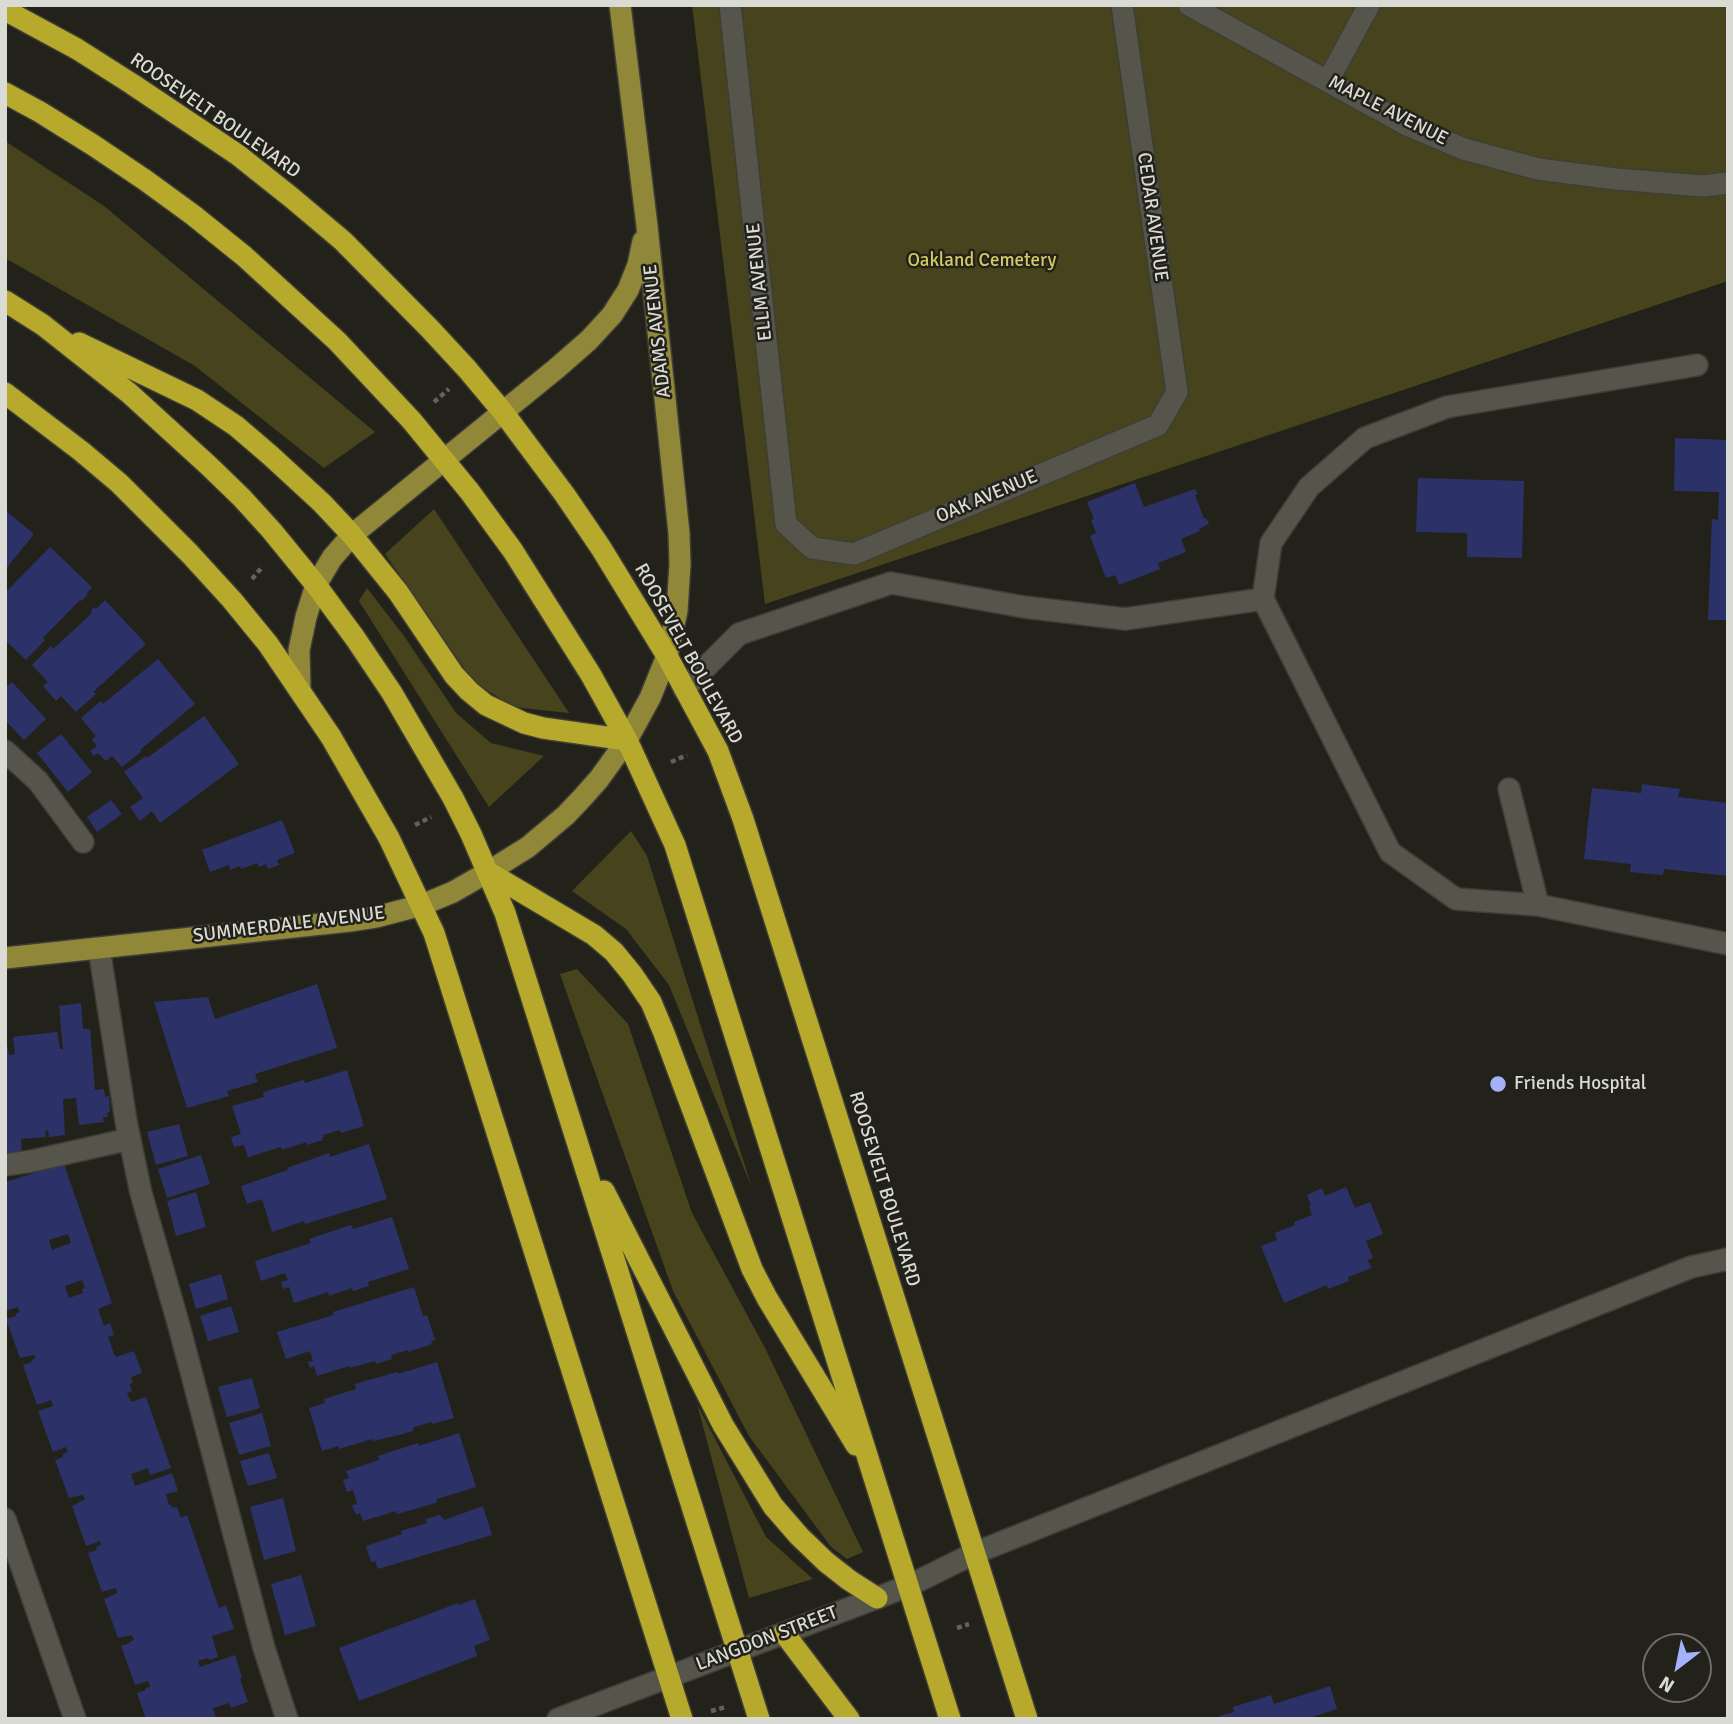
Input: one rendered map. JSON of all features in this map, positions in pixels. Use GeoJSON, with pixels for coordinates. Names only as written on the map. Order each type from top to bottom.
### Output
{"type":"FeatureCollection","features":[{"type":"Feature","properties":{"kind":"highway","name":"ROOSEVELT BOULEVARD"},"geometry":{"type":"LineString","coordinates":[[5,10],[77,49],[238,155],[343,241],[467,369],[503,412],[594,538],[667,656],[718,751],[757,859],[1027,1719]]}},
{"type":"Feature","properties":{"kind":"highway"},"geometry":{"type":"LineString","coordinates":[[5,93],[40,112],[135,173],[244,256],[337,341],[412,421],[470,492],[554,613],[591,675],[627,740],[676,845],[950,1719]]}},
{"type":"Feature","properties":{"kind":"highway"},"geometry":{"type":"LineString","coordinates":[[5,302],[43,326],[129,393],[209,466],[272,531],[355,638],[392,693],[453,798],[505,913],[759,1719]]}},
{"type":"Feature","properties":{"kind":"highway"},"geometry":{"type":"LineString","coordinates":[[43,326],[159,380],[197,400],[236,426],[322,503],[352,535],[398,592],[454,675],[486,705],[534,725],[627,740]]}},
{"type":"Feature","properties":{"kind":"highway"},"geometry":{"type":"LineString","coordinates":[[5,393],[118,483],[164,527],[232,600],[268,644],[300,690],[360,785],[389,838],[433,933],[682,1719]]}},
{"type":"Feature","properties":{"kind":"highway"},"geometry":{"type":"LineString","coordinates":[[488,872],[594,935],[614,952],[645,993],[664,1033],[752,1269],[874,1475]]}},
{"type":"Feature","properties":{"kind":"highway"},"geometry":{"type":"LineString","coordinates":[[576,1136],[723,1425],[773,1506],[826,1562],[877,1598]]}},
{"type":"Feature","properties":{"kind":"highway"},"geometry":{"type":"LineString","coordinates":[[784,1633],[849,1719]]}},
{"type":"Feature","properties":{"kind":"main road","name":"ADAMS AVENUE"},"geometry":{"type":"LineString","coordinates":[[620,5],[647,226],[680,544],[677,611],[667,656]]}},
{"type":"Feature","properties":{"kind":"main road"},"geometry":{"type":"LineString","coordinates":[[300,690],[299,650],[306,617],[316,585],[332,558],[352,535],[589,340],[628,290],[638,265],[647,226]]}},
{"type":"Feature","properties":{"kind":"main road","name":"SUMMERDALE AVENUE"},"geometry":{"type":"LineString","coordinates":[[5,958],[350,921],[422,905],[453,892],[528,847],[566,815],[599,779],[627,740],[650,698],[667,656]]}},
{"type":"Feature","properties":{"kind":"street","name":"ELLM AVENUE"},"geometry":{"type":"LineString","coordinates":[[730,5],[786,524],[812,548]]}},
{"type":"Feature","properties":{"kind":"street","name":"CEDAR AVENUE"},"geometry":{"type":"LineString","coordinates":[[1122,5],[1177,392],[1158,425]]}},
{"type":"Feature","properties":{"kind":"street","name":"MAPLE AVENUE"},"geometry":{"type":"LineString","coordinates":[[1189,5],[1407,125],[1464,149],[1538,169],[1703,186],[1728,183]]}},
{"type":"Feature","properties":{"kind":"street"},"geometry":{"type":"LineString","coordinates":[[1328,81],[1369,5]]}},
{"type":"Feature","properties":{"kind":"street"},"geometry":{"type":"LineString","coordinates":[[1697,365],[1447,407],[1365,438],[1309,487],[1271,543],[1264,599],[1390,852],[1456,899],[1538,905],[1728,944]]}},
{"type":"Feature","properties":{"kind":"street","name":"OAK AVENUE"},"geometry":{"type":"LineString","coordinates":[[812,548],[854,554],[1158,425]]}},
{"type":"Feature","properties":{"kind":"street"},"geometry":{"type":"LineString","coordinates":[[684,689],[739,634],[891,583],[1024,607],[1125,619],[1264,599]]}},
{"type":"Feature","properties":{"kind":"street"},"geometry":{"type":"LineString","coordinates":[[5,751],[38,781],[83,842]]}},
{"type":"Feature","properties":{"kind":"street"},"geometry":{"type":"LineString","coordinates":[[1509,789],[1538,905]]}},
{"type":"Feature","properties":{"kind":"street"},"geometry":{"type":"LineString","coordinates":[[99,948],[141,1193],[264,1648],[287,1719]]}},
{"type":"Feature","properties":{"kind":"street"},"geometry":{"type":"LineString","coordinates":[[5,1165],[130,1139]]}},
{"type":"Feature","properties":{"kind":"street","name":"LANGDON STREET"},"geometry":{"type":"LineString","coordinates":[[558,1719],[908,1586],[975,1553],[1691,1267],[1728,1259]]}},
{"type":"Feature","properties":{"kind":"street"},"geometry":{"type":"LineString","coordinates":[[5,1519],[75,1719]]}},
{"type":"Feature","properties":{"kind":"path"},"geometry":{"type":"LineString","coordinates":[[434,402],[449,389]]}},
{"type":"Feature","properties":{"kind":"path"},"geometry":{"type":"LineString","coordinates":[[251,580],[264,566]]}},
{"type":"Feature","properties":{"kind":"path"},"geometry":{"type":"LineString","coordinates":[[671,762],[687,755]]}},
{"type":"Feature","properties":{"kind":"path"},"geometry":{"type":"LineString","coordinates":[[415,825],[432,817]]}},
{"type":"Feature","properties":{"kind":"path"},"geometry":{"type":"LineString","coordinates":[[957,1628],[970,1624]]}},
{"type":"Feature","properties":{"kind":"path"},"geometry":{"type":"LineString","coordinates":[[711,1712],[726,1707]]}},
{"type":"Feature","properties":{"kind":"green space","name":"Oakland Cemetery"},"geometry":{"type":"Polygon","coordinates":[[[692,5],[1728,5],[1728,281],[765,604],[692,5]]]}},
{"type":"Feature","properties":{"kind":"green space"},"geometry":{"type":"Polygon","coordinates":[[[5,141],[104,206],[375,432],[324,468],[195,366],[5,258],[5,141]]]}},
{"type":"Feature","properties":{"kind":"green space"},"geometry":{"type":"Polygon","coordinates":[[[434,509],[569,713],[513,707],[473,681],[385,554],[434,509]]]}},
{"type":"Feature","properties":{"kind":"green space"},"geometry":{"type":"Polygon","coordinates":[[[367,588],[404,636],[456,713],[491,743],[544,756],[489,807],[359,601],[367,588]]]}},
{"type":"Feature","properties":{"kind":"green space"},"geometry":{"type":"Polygon","coordinates":[[[631,831],[647,856],[752,1188],[669,985],[626,929],[572,891],[631,831]]]}},
{"type":"Feature","properties":{"kind":"green space"},"geometry":{"type":"Polygon","coordinates":[[[577,969],[628,1024],[692,1213],[765,1348],[863,1552],[847,1559],[831,1547],[749,1436],[673,1291],[560,974],[577,969]]]}},
{"type":"Feature","properties":{"kind":"green space"},"geometry":{"type":"Polygon","coordinates":[[[697,1404],[766,1537],[813,1579],[749,1598],[697,1404]]]}},
{"type":"Feature","properties":{"kind":"building"},"geometry":{"type":"Polygon","coordinates":[[[1675,438],[1728,440],[1728,620],[1708,620],[1712,519],[1718,520],[1719,492],[1674,491],[1675,438]]]}},
{"type":"Feature","properties":{"kind":"building"},"geometry":{"type":"Polygon","coordinates":[[[1418,478],[1524,481],[1522,558],[1467,557],[1467,533],[1416,532],[1418,478]]]}},
{"type":"Feature","properties":{"kind":"building"},"geometry":{"type":"Polygon","coordinates":[[[1135,483],[1144,507],[1195,489],[1204,519],[1209,523],[1199,529],[1200,531],[1181,539],[1186,552],[1158,563],[1160,569],[1119,585],[1115,575],[1106,578],[1090,536],[1096,533],[1087,502],[1135,483]]]}},
{"type":"Feature","properties":{"kind":"building"},"geometry":{"type":"Polygon","coordinates":[[[5,510],[34,534],[5,570],[5,510]]]}},
{"type":"Feature","properties":{"kind":"building"},"geometry":{"type":"Polygon","coordinates":[[[50,547],[92,587],[82,601],[80,600],[43,638],[45,640],[26,660],[5,640],[5,593],[50,547]]]}},
{"type":"Feature","properties":{"kind":"building"},"geometry":{"type":"Polygon","coordinates":[[[105,600],[146,644],[93,692],[96,694],[76,712],[61,696],[56,701],[43,686],[48,682],[32,665],[105,600]]]}},
{"type":"Feature","properties":{"kind":"building"},"geometry":{"type":"Polygon","coordinates":[[[158,659],[195,704],[122,767],[112,756],[106,761],[98,753],[94,756],[90,751],[97,746],[92,740],[96,736],[81,718],[101,701],[103,704],[158,659]]]}},
{"type":"Feature","properties":{"kind":"building"},"geometry":{"type":"Polygon","coordinates":[[[12,682],[46,719],[24,740],[5,720],[5,688],[12,682]]]}},
{"type":"Feature","properties":{"kind":"building"},"geometry":{"type":"Polygon","coordinates":[[[204,716],[239,764],[160,823],[152,811],[140,821],[130,807],[143,798],[124,772],[204,716]]]}},
{"type":"Feature","properties":{"kind":"building"},"geometry":{"type":"Polygon","coordinates":[[[61,734],[92,772],[68,792],[37,753],[61,734]]]}},
{"type":"Feature","properties":{"kind":"building"},"geometry":{"type":"Polygon","coordinates":[[[1642,784],[1680,789],[1678,797],[1728,803],[1728,876],[1664,869],[1663,875],[1630,872],[1631,864],[1584,859],[1592,788],[1641,793],[1642,784]]]}},
{"type":"Feature","properties":{"kind":"building"},"geometry":{"type":"Polygon","coordinates":[[[111,800],[122,814],[97,832],[87,817],[111,800]]]}},
{"type":"Feature","properties":{"kind":"building"},"geometry":{"type":"Polygon","coordinates":[[[282,820],[295,853],[277,860],[279,865],[268,869],[266,864],[259,867],[257,863],[230,870],[229,865],[210,872],[202,850],[282,820]]]}},
{"type":"Feature","properties":{"kind":"building"},"geometry":{"type":"Polygon","coordinates":[[[317,984],[337,1048],[255,1074],[258,1082],[227,1091],[229,1096],[187,1108],[154,1002],[208,997],[215,1019],[317,984]]]}},
{"type":"Feature","properties":{"kind":"building"},"geometry":{"type":"Polygon","coordinates":[[[81,1003],[83,1029],[90,1029],[95,1090],[104,1089],[105,1097],[109,1096],[108,1117],[103,1117],[104,1122],[79,1125],[76,1098],[63,1099],[65,1135],[49,1137],[48,1130],[45,1131],[46,1137],[21,1139],[22,1152],[5,1154],[5,1044],[9,1055],[15,1054],[13,1037],[57,1032],[60,1049],[63,1049],[59,1006],[81,1003]]]}},
{"type":"Feature","properties":{"kind":"building"},"geometry":{"type":"Polygon","coordinates":[[[347,1070],[364,1126],[323,1135],[323,1140],[307,1145],[307,1142],[282,1150],[281,1147],[248,1157],[244,1145],[234,1147],[231,1137],[241,1134],[232,1106],[264,1097],[263,1092],[347,1070]]]}},
{"type":"Feature","properties":{"kind":"building"},"geometry":{"type":"Polygon","coordinates":[[[179,1124],[188,1156],[156,1165],[147,1132],[179,1124]]]}},
{"type":"Feature","properties":{"kind":"building"},"geometry":{"type":"Polygon","coordinates":[[[369,1144],[387,1199],[272,1232],[262,1199],[247,1204],[241,1186],[329,1153],[330,1157],[369,1144]]]}},
{"type":"Feature","properties":{"kind":"building"},"geometry":{"type":"Polygon","coordinates":[[[201,1155],[210,1184],[167,1198],[158,1169],[201,1155]]]}},
{"type":"Feature","properties":{"kind":"building"},"geometry":{"type":"Polygon","coordinates":[[[64,1164],[112,1303],[98,1309],[104,1326],[110,1323],[114,1335],[108,1337],[114,1354],[116,1357],[134,1351],[142,1373],[131,1377],[133,1383],[129,1384],[132,1391],[127,1393],[131,1402],[146,1397],[171,1468],[150,1475],[148,1468],[131,1474],[135,1486],[172,1473],[178,1491],[166,1494],[169,1505],[177,1507],[181,1518],[187,1515],[219,1608],[226,1605],[234,1629],[212,1636],[218,1657],[198,1661],[200,1667],[235,1655],[248,1702],[231,1708],[229,1703],[213,1708],[216,1719],[146,1719],[137,1693],[150,1687],[149,1683],[148,1681],[135,1685],[121,1646],[134,1640],[132,1635],[118,1638],[104,1599],[117,1593],[116,1588],[102,1592],[88,1553],[97,1550],[96,1547],[101,1545],[100,1541],[86,1546],[72,1506],[85,1499],[83,1495],[69,1498],[55,1460],[68,1452],[66,1447],[53,1452],[38,1411],[53,1406],[51,1400],[37,1405],[23,1365],[36,1358],[34,1355],[20,1358],[6,1319],[20,1312],[18,1307],[5,1311],[5,1182],[64,1164]],[[68,1234],[49,1240],[52,1250],[71,1243],[68,1234]],[[82,1280],[65,1286],[69,1298],[83,1293],[82,1289],[85,1288],[82,1280]]]}},
{"type":"Feature","properties":{"kind":"building"},"geometry":{"type":"Polygon","coordinates":[[[1346,1187],[1355,1208],[1370,1202],[1383,1234],[1366,1241],[1373,1258],[1367,1260],[1372,1268],[1348,1277],[1349,1281],[1328,1289],[1327,1285],[1284,1303],[1261,1246],[1277,1240],[1275,1233],[1312,1215],[1307,1195],[1322,1188],[1325,1196],[1346,1187]]]}},
{"type":"Feature","properties":{"kind":"building"},"geometry":{"type":"Polygon","coordinates":[[[196,1192],[206,1227],[176,1236],[167,1201],[196,1192]]]}},
{"type":"Feature","properties":{"kind":"building"},"geometry":{"type":"Polygon","coordinates":[[[392,1217],[409,1269],[368,1282],[369,1286],[353,1291],[352,1288],[329,1296],[328,1292],[294,1303],[289,1287],[283,1289],[281,1282],[288,1280],[285,1273],[261,1281],[255,1261],[311,1243],[309,1239],[351,1225],[353,1229],[392,1217]]]}},
{"type":"Feature","properties":{"kind":"building"},"geometry":{"type":"Polygon","coordinates":[[[221,1274],[228,1299],[196,1309],[189,1284],[221,1274]]]}},
{"type":"Feature","properties":{"kind":"building"},"geometry":{"type":"Polygon","coordinates":[[[414,1287],[423,1316],[427,1315],[435,1340],[431,1341],[432,1344],[391,1355],[392,1359],[376,1364],[375,1361],[350,1368],[349,1366],[317,1376],[314,1366],[310,1368],[308,1362],[313,1361],[310,1351],[286,1359],[277,1332],[414,1287]]]}},
{"type":"Feature","properties":{"kind":"building"},"geometry":{"type":"Polygon","coordinates":[[[231,1306],[239,1332],[208,1341],[200,1316],[231,1306]]]}},
{"type":"Feature","properties":{"kind":"building"},"geometry":{"type":"Polygon","coordinates":[[[437,1362],[454,1418],[414,1427],[413,1431],[399,1435],[322,1451],[309,1408],[325,1403],[324,1399],[356,1389],[355,1384],[437,1362]]]}},
{"type":"Feature","properties":{"kind":"building"},"geometry":{"type":"Polygon","coordinates":[[[252,1378],[260,1408],[227,1417],[218,1387],[252,1378]]]}},
{"type":"Feature","properties":{"kind":"building"},"geometry":{"type":"Polygon","coordinates":[[[262,1413],[271,1446],[239,1455],[229,1423],[262,1413]]]}},
{"type":"Feature","properties":{"kind":"building"},"geometry":{"type":"Polygon","coordinates":[[[459,1433],[476,1487],[437,1499],[436,1503],[397,1514],[396,1511],[363,1521],[360,1513],[356,1515],[352,1505],[357,1504],[353,1490],[347,1492],[343,1480],[349,1478],[346,1471],[379,1460],[378,1456],[459,1433]]]}},
{"type":"Feature","properties":{"kind":"building"},"geometry":{"type":"Polygon","coordinates":[[[269,1453],[277,1478],[248,1486],[240,1461],[269,1453]]]}},
{"type":"Feature","properties":{"kind":"building"},"geometry":{"type":"Polygon","coordinates":[[[283,1498],[296,1551],[264,1560],[250,1507],[283,1498]]]}},
{"type":"Feature","properties":{"kind":"building"},"geometry":{"type":"Polygon","coordinates":[[[483,1506],[492,1535],[378,1569],[375,1561],[371,1562],[366,1546],[427,1523],[426,1519],[440,1515],[444,1520],[483,1506]]]}},
{"type":"Feature","properties":{"kind":"building"},"geometry":{"type":"Polygon","coordinates":[[[301,1575],[316,1626],[285,1635],[271,1584],[301,1575]]]}},
{"type":"Feature","properties":{"kind":"building"},"geometry":{"type":"Polygon","coordinates":[[[475,1599],[490,1640],[474,1646],[477,1656],[359,1701],[339,1648],[475,1599]]]}},
{"type":"Feature","properties":{"kind":"building"},"geometry":{"type":"Polygon","coordinates":[[[1330,1686],[1337,1709],[1306,1719],[1220,1719],[1219,1716],[1234,1712],[1233,1707],[1271,1695],[1274,1704],[1330,1686]]]}},
{"type":"Feature","properties":{"kind":"place","name":"Friends Hospital"},"geometry":{"type":"Point","coordinates":[1498,1084]}}]}
